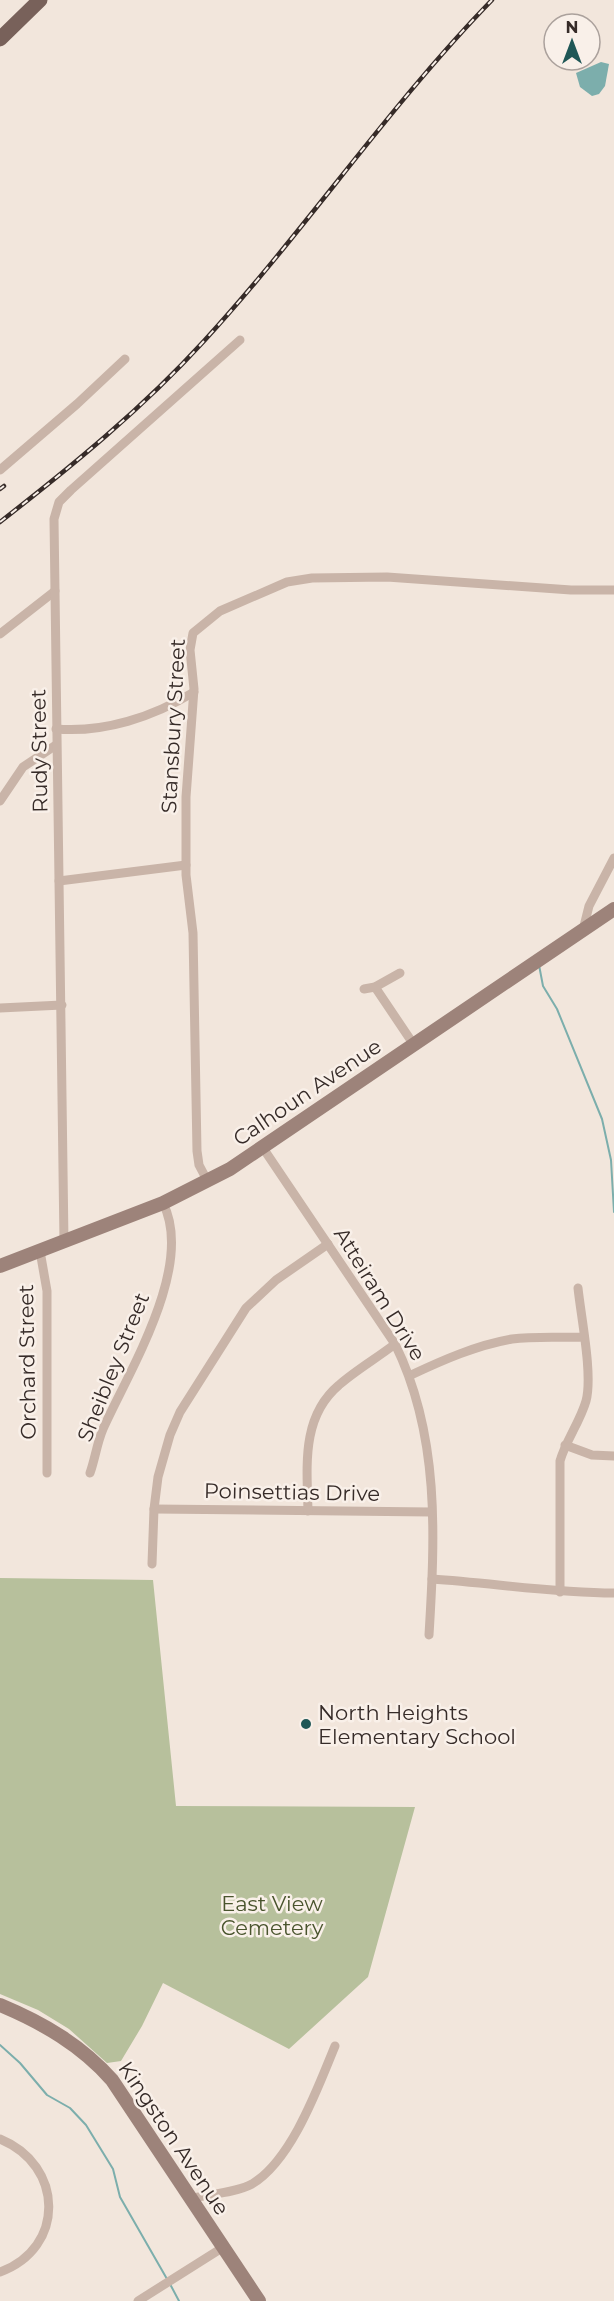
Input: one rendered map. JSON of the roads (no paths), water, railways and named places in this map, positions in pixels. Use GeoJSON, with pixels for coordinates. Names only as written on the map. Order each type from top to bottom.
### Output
{"type":"FeatureCollection","features":[{"type":"Feature","properties":{"kind":"main road"},"geometry":{"type":"LineString","coordinates":[[0,39],[40,0]]}},
{"type":"Feature","properties":{"kind":"street","name":"Rudy Street"},"geometry":{"type":"LineString","coordinates":[[64,1242],[54,519],[59,502],[240,340]]}},
{"type":"Feature","properties":{"kind":"street"},"geometry":{"type":"LineString","coordinates":[[0,470],[77,404],[124,358]]}},
{"type":"Feature","properties":{"kind":"street","name":"Stansbury Street"},"geometry":{"type":"LineString","coordinates":[[208,1182],[199,1165],[197,1151],[193,933],[186,865],[186,797],[194,692],[190,650],[193,633],[220,611],[287,582],[312,578],[387,577],[571,590],[614,590]]}},
{"type":"Feature","properties":{"kind":"street"},"geometry":{"type":"LineString","coordinates":[[0,634],[55,591]]}},
{"type":"Feature","properties":{"kind":"street"},"geometry":{"type":"LineString","coordinates":[[56,729],[74,731],[129,721],[194,692]]}},
{"type":"Feature","properties":{"kind":"street"},"geometry":{"type":"LineString","coordinates":[[0,801],[23,766],[56,745]]}},
{"type":"Feature","properties":{"kind":"street"},"geometry":{"type":"LineString","coordinates":[[583,930],[589,906],[614,858]]}},
{"type":"Feature","properties":{"kind":"street"},"geometry":{"type":"LineString","coordinates":[[59,881],[186,865]]}},
{"type":"Feature","properties":{"kind":"street","name":"Calhoun Avenue"},"geometry":{"type":"LineString","coordinates":[[0,1266],[163,1203],[208,1182],[263,1148],[614,909]]}},
{"type":"Feature","properties":{"kind":"street"},"geometry":{"type":"LineString","coordinates":[[364,989],[375,987],[400,973]]}},
{"type":"Feature","properties":{"kind":"street"},"geometry":{"type":"LineString","coordinates":[[375,987],[414,1045]]}},
{"type":"Feature","properties":{"kind":"street"},"geometry":{"type":"LineString","coordinates":[[0,1008],[62,1005]]}},
{"type":"Feature","properties":{"kind":"street","name":"Atteiram Drive"},"geometry":{"type":"LineString","coordinates":[[263,1148],[395,1344],[411,1375],[429,1454],[432,1579],[429,1635]]}},
{"type":"Feature","properties":{"kind":"street","name":"Sheibley Street"},"geometry":{"type":"LineString","coordinates":[[90,1473],[102,1432],[155,1320],[162,1297],[171,1245],[170,1224],[163,1203]]}},
{"type":"Feature","properties":{"kind":"street"},"geometry":{"type":"LineString","coordinates":[[152,1563],[158,1477],[170,1435],[224,1340],[246,1308],[267,1287],[328,1244]]}},
{"type":"Feature","properties":{"kind":"street","name":"Orchard Street"},"geometry":{"type":"LineString","coordinates":[[40,1251],[47,1291],[47,1473]]}},
{"type":"Feature","properties":{"kind":"street"},"geometry":{"type":"LineString","coordinates":[[560,1592],[559,1473],[565,1445],[586,1398],[578,1288]]}},
{"type":"Feature","properties":{"kind":"street"},"geometry":{"type":"LineString","coordinates":[[411,1375],[438,1362],[499,1342],[515,1339],[583,1338]]}},
{"type":"Feature","properties":{"kind":"street"},"geometry":{"type":"LineString","coordinates":[[308,1510],[308,1439],[318,1411],[338,1385],[395,1344]]}},
{"type":"Feature","properties":{"kind":"street"},"geometry":{"type":"LineString","coordinates":[[565,1445],[592,1455],[614,1456]]}},
{"type":"Feature","properties":{"kind":"street","name":"Poinsettias Drive"},"geometry":{"type":"LineString","coordinates":[[154,1509],[431,1512]]}},
{"type":"Feature","properties":{"kind":"street"},"geometry":{"type":"LineString","coordinates":[[432,1579],[502,1584],[560,1592],[614,1593]]}},
{"type":"Feature","properties":{"kind":"street","name":"Kingston Avenue"},"geometry":{"type":"LineString","coordinates":[[0,2005],[58,2034],[94,2060],[130,2105],[259,2301]]}},
{"type":"Feature","properties":{"kind":"street"},"geometry":{"type":"LineString","coordinates":[[193,2198],[254,2183],[282,2157],[335,2046]]}},
{"type":"Feature","properties":{"kind":"street"},"geometry":{"type":"LineString","coordinates":[[0,2139],[21,2150],[32,2160],[44,2178],[49,2201],[48,2215],[39,2242],[26,2257],[0,2272]]}},
{"type":"Feature","properties":{"kind":"street"},"geometry":{"type":"LineString","coordinates":[[138,2301],[222,2248]]}},
{"type":"Feature","properties":{"kind":"water"},"geometry":{"type":"Polygon","coordinates":[[[602,62],[609,64],[605,86],[599,94],[592,96],[580,87],[576,73],[602,72],[602,62]]]}},
{"type":"Feature","properties":{"kind":"waterway"},"geometry":{"type":"LineString","coordinates":[[539,965],[543,986],[557,1009],[602,1119],[611,1160],[614,1212]]}},
{"type":"Feature","properties":{"kind":"waterway"},"geometry":{"type":"LineString","coordinates":[[0,2045],[20,2063],[47,2095],[70,2108],[86,2125],[113,2169],[120,2197],[167,2279]]}},
{"type":"Feature","properties":{"kind":"waterway"},"geometry":{"type":"LineString","coordinates":[[170,2284],[179,2301]]}},
{"type":"Feature","properties":{"kind":"railway"},"geometry":{"type":"LineString","coordinates":[[0,522],[106,436],[204,341],[277,257],[417,83],[492,0]]}},
{"type":"Feature","properties":{"kind":"railway"},"geometry":{"type":"LineString","coordinates":[[0,489],[4,486]]}},
{"type":"Feature","properties":{"kind":"place","name":"North Heights Elementary School"},"geometry":{"type":"Point","coordinates":[306,1724]}},
{"type":"Feature","properties":{"kind":"park label","name":"East View Cemetery"},"geometry":{"type":"Point","coordinates":[272,1915]}}]}
